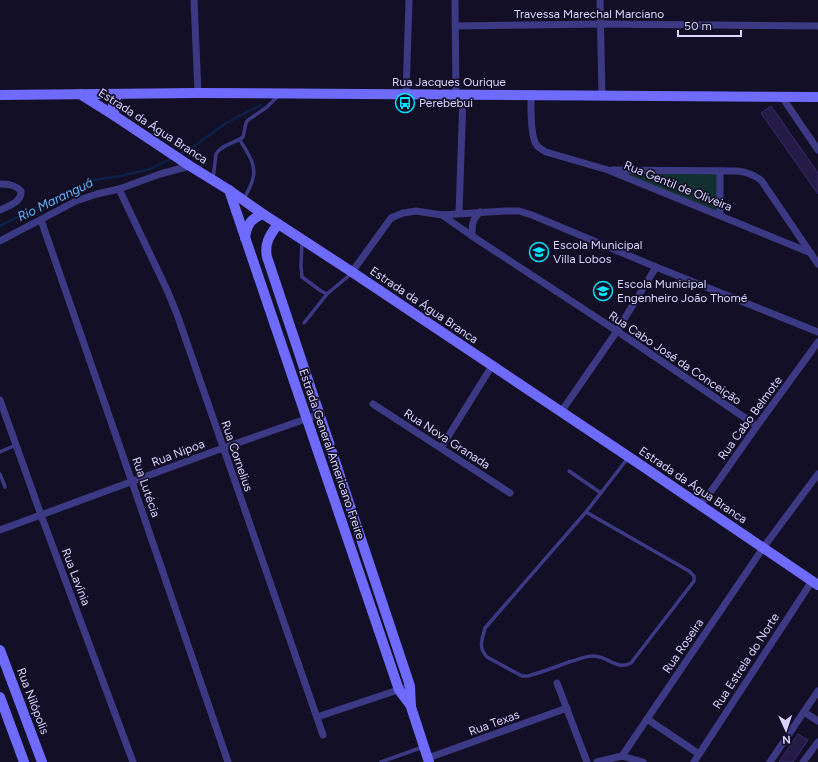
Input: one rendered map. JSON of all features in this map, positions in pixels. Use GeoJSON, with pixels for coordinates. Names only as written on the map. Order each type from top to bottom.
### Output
{"type":"FeatureCollection","features":[{"type":"Feature","properties":{"kind":"main road","name":"Rua Jacques Ourique"},"geometry":{"type":"LineString","coordinates":[[80,94],[198,93],[818,97]]}},
{"type":"Feature","properties":{"kind":"main road","name":"Estrada da Água Branca"},"geometry":{"type":"LineString","coordinates":[[0,94],[80,94],[229,190],[815,583]]}},
{"type":"Feature","properties":{"kind":"main road"},"geometry":{"type":"LineString","coordinates":[[115,116],[112,105],[114,99],[119,94]]}},
{"type":"Feature","properties":{"kind":"main road","name":"Estrada General Americano Freire"},"geometry":{"type":"LineString","coordinates":[[229,190],[399,690],[411,707]]}},
{"type":"Feature","properties":{"kind":"main road"},"geometry":{"type":"LineString","coordinates":[[245,238],[249,223],[254,218],[263,214]]}},
{"type":"Feature","properties":{"kind":"main road","name":"Estrada General Americano Freire"},"geometry":{"type":"LineString","coordinates":[[278,224],[266,243],[266,252],[410,686],[411,707],[429,760]]}},
{"type":"Feature","properties":{"kind":"main road","name":"Rua Nilópolis"},"geometry":{"type":"LineString","coordinates":[[0,650],[42,762]]}},
{"type":"Feature","properties":{"kind":"main road"},"geometry":{"type":"LineString","coordinates":[[0,697],[24,762]]}},
{"type":"Feature","properties":{"kind":"street"},"geometry":{"type":"LineString","coordinates":[[194,0],[198,93]]}},
{"type":"Feature","properties":{"kind":"street"},"geometry":{"type":"LineString","coordinates":[[406,94],[409,0]]}},
{"type":"Feature","properties":{"kind":"street"},"geometry":{"type":"LineString","coordinates":[[455,0],[459,95],[459,213]]}},
{"type":"Feature","properties":{"kind":"street"},"geometry":{"type":"LineString","coordinates":[[600,0],[602,96]]}},
{"type":"Feature","properties":{"kind":"street","name":"Travessa Marechal Marciano"},"geometry":{"type":"LineString","coordinates":[[455,26],[600,24],[818,26]]}},
{"type":"Feature","properties":{"kind":"street","name":"Rua Gentil de Oliveira"},"geometry":{"type":"LineString","coordinates":[[531,95],[532,130],[536,144],[546,152],[608,170],[811,253]]}},
{"type":"Feature","properties":{"kind":"street"},"geometry":{"type":"LineString","coordinates":[[782,97],[818,150]]}},
{"type":"Feature","properties":{"kind":"street"},"geometry":{"type":"LineString","coordinates":[[0,241],[76,201],[119,189],[187,164]]}},
{"type":"Feature","properties":{"kind":"street"},"geometry":{"type":"LineString","coordinates":[[608,170],[738,171],[755,175],[762,180],[818,264]]}},
{"type":"Feature","properties":{"kind":"street"},"geometry":{"type":"LineString","coordinates":[[720,171],[720,215]]}},
{"type":"Feature","properties":{"kind":"street"},"geometry":{"type":"LineString","coordinates":[[0,184],[11,184],[21,191],[21,196],[19,199],[0,210]]}},
{"type":"Feature","properties":{"kind":"street","name":"Rua Cornelius"},"geometry":{"type":"LineString","coordinates":[[119,189],[168,292],[178,317],[324,735]]}},
{"type":"Feature","properties":{"kind":"street"},"geometry":{"type":"LineString","coordinates":[[352,272],[391,218],[402,213],[416,212],[442,215],[519,211],[532,214],[656,267],[818,332]]}},
{"type":"Feature","properties":{"kind":"street"},"geometry":{"type":"LineString","coordinates":[[472,236],[472,222],[480,212]]}},
{"type":"Feature","properties":{"kind":"street","name":"Rua Cabo José da Conceição"},"geometry":{"type":"LineString","coordinates":[[442,215],[757,426]]}},
{"type":"Feature","properties":{"kind":"street","name":"Rua Lutécia"},"geometry":{"type":"LineString","coordinates":[[41,220],[228,762]]}},
{"type":"Feature","properties":{"kind":"street"},"geometry":{"type":"LineString","coordinates":[[560,412],[617,331],[656,267]]}},
{"type":"Feature","properties":{"kind":"street","name":"Rua Cabo Belmote"},"geometry":{"type":"LineString","coordinates":[[700,505],[818,342]]}},
{"type":"Feature","properties":{"kind":"street"},"geometry":{"type":"LineString","coordinates":[[441,448],[492,366]]}},
{"type":"Feature","properties":{"kind":"street","name":"Rua Lavínia"},"geometry":{"type":"LineString","coordinates":[[0,400],[133,762]]}},
{"type":"Feature","properties":{"kind":"street","name":"Rua Nova Granada"},"geometry":{"type":"LineString","coordinates":[[373,404],[510,493]]}},
{"type":"Feature","properties":{"kind":"street","name":"Rua Nipoa"},"geometry":{"type":"LineString","coordinates":[[0,530],[320,414]]}},
{"type":"Feature","properties":{"kind":"street","name":"Rua Roseira"},"geometry":{"type":"LineString","coordinates":[[622,756],[763,548],[817,477]]}},
{"type":"Feature","properties":{"kind":"street","name":"Rua Estrela do Norte"},"geometry":{"type":"LineString","coordinates":[[694,762],[815,583]]}},
{"type":"Feature","properties":{"kind":"street"},"geometry":{"type":"LineString","coordinates":[[557,683],[587,762]]}},
{"type":"Feature","properties":{"kind":"street"},"geometry":{"type":"LineString","coordinates":[[318,717],[410,686]]}},
{"type":"Feature","properties":{"kind":"street"},"geometry":{"type":"LineString","coordinates":[[770,762],[818,691]]}},
{"type":"Feature","properties":{"kind":"street","name":"Rua Texas"},"geometry":{"type":"LineString","coordinates":[[429,760],[566,708]]}},
{"type":"Feature","properties":{"kind":"street"},"geometry":{"type":"LineString","coordinates":[[804,712],[818,721]]}},
{"type":"Feature","properties":{"kind":"street"},"geometry":{"type":"LineString","coordinates":[[647,719],[699,754]]}},
{"type":"Feature","properties":{"kind":"street"},"geometry":{"type":"LineString","coordinates":[[803,762],[818,742]]}},
{"type":"Feature","properties":{"kind":"street"},"geometry":{"type":"LineString","coordinates":[[597,762],[622,756],[643,762]]}},
{"type":"Feature","properties":{"kind":"lane"},"geometry":{"type":"LineString","coordinates":[[213,180],[216,154],[218,151],[221,148],[240,140],[243,137],[248,120],[281,94]]}},
{"type":"Feature","properties":{"kind":"lane"},"geometry":{"type":"LineString","coordinates":[[240,140],[253,164],[254,171],[253,180],[243,200]]}},
{"type":"Feature","properties":{"kind":"lane"},"geometry":{"type":"LineString","coordinates":[[302,239],[302,277],[327,294]]}},
{"type":"Feature","properties":{"kind":"lane"},"geometry":{"type":"LineString","coordinates":[[304,323],[327,294],[352,272]]}},
{"type":"Feature","properties":{"kind":"lane"},"geometry":{"type":"LineString","coordinates":[[0,452],[16,445]]}},
{"type":"Feature","properties":{"kind":"lane"},"geometry":{"type":"LineString","coordinates":[[586,512],[689,571],[694,576],[694,581],[631,663],[626,666],[619,666],[601,657],[593,656],[528,676],[522,676],[488,658],[484,653],[481,647],[485,628],[586,512],[629,457]]}},
{"type":"Feature","properties":{"kind":"lane"},"geometry":{"type":"LineString","coordinates":[[569,471],[601,493]]}},
{"type":"Feature","properties":{"kind":"lane"},"geometry":{"type":"LineString","coordinates":[[0,474],[5,487]]}},
{"type":"Feature","properties":{"kind":"lane"},"geometry":{"type":"LineString","coordinates":[[381,762],[424,746]]}},
{"type":"Feature","properties":{"kind":"green space"},"geometry":{"type":"Polygon","coordinates":[[[608,170],[720,171],[720,215],[608,170]]]}},
{"type":"Feature","properties":{"kind":"building"},"geometry":{"type":"Polygon","coordinates":[[[771,106],[818,173],[818,194],[761,113],[771,106]]]}},
{"type":"Feature","properties":{"kind":"building"},"geometry":{"type":"Polygon","coordinates":[[[798,734],[808,740],[793,762],[779,762],[798,734]]]}},
{"type":"Feature","properties":{"kind":"waterway","name":"Rio Maranguá"},"geometry":{"type":"LineString","coordinates":[[178,155],[189,150],[226,123],[261,105]]}},
{"type":"Feature","properties":{"kind":"waterway","name":"Rio Maranguá"},"geometry":{"type":"LineString","coordinates":[[0,226],[88,181],[150,169],[174,157]]}},
{"type":"Feature","properties":{"kind":"place","name":"Perebebui"},"geometry":{"type":"Point","coordinates":[405,103]}},
{"type":"Feature","properties":{"kind":"place","name":"Escola Municipal Villa Lobos"},"geometry":{"type":"Point","coordinates":[539,252]}},
{"type":"Feature","properties":{"kind":"place","name":"Escola Municipal Engenheiro João Thomé"},"geometry":{"type":"Point","coordinates":[603,291]}}]}
